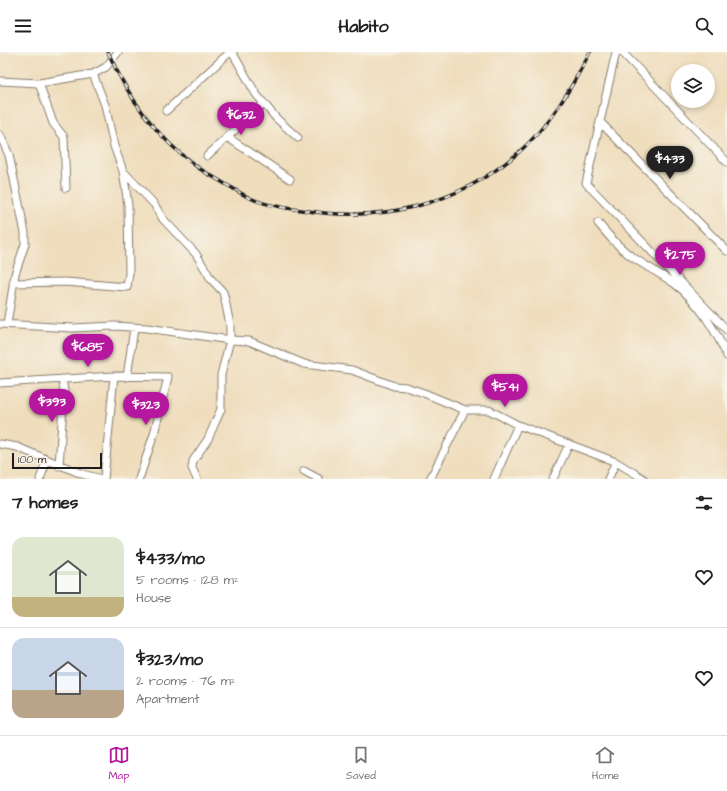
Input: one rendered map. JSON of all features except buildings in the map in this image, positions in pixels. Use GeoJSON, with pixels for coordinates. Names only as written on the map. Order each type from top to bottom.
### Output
{"type":"FeatureCollection","features":[{"type":"Feature","properties":{"kind":"street"},"geometry":{"type":"LineString","coordinates":[[0,81],[39,83],[92,74],[106,67],[118,52]]}},
{"type":"Feature","properties":{"kind":"street"},"geometry":{"type":"LineString","coordinates":[[166,111],[231,52],[256,94],[276,118],[298,138]]}},
{"type":"Feature","properties":{"kind":"street"},"geometry":{"type":"LineString","coordinates":[[616,52],[586,183],[727,330]]}},
{"type":"Feature","properties":{"kind":"street"},"geometry":{"type":"LineString","coordinates":[[622,52],[727,162]]}},
{"type":"Feature","properties":{"kind":"street"},"geometry":{"type":"LineString","coordinates":[[14,283],[66,282],[126,287],[129,274],[128,205],[123,171],[114,146],[106,105],[92,74]]}},
{"type":"Feature","properties":{"kind":"street"},"geometry":{"type":"LineString","coordinates":[[39,83],[53,123],[64,136],[66,188]]}},
{"type":"Feature","properties":{"kind":"street"},"geometry":{"type":"LineString","coordinates":[[207,156],[264,103]]}},
{"type":"Feature","properties":{"kind":"street"},"geometry":{"type":"LineString","coordinates":[[600,122],[727,251]]}},
{"type":"Feature","properties":{"kind":"street"},"geometry":{"type":"LineString","coordinates":[[0,135],[9,155],[25,233],[22,256],[3,324],[73,328],[114,326],[249,341],[304,364],[352,370],[394,386],[406,387],[424,393],[465,410],[489,410],[518,425],[616,462],[644,479]]}},
{"type":"Feature","properties":{"kind":"street"},"geometry":{"type":"LineString","coordinates":[[227,136],[290,179]]}},
{"type":"Feature","properties":{"kind":"street"},"geometry":{"type":"LineString","coordinates":[[123,171],[154,204],[163,219],[184,239],[223,292],[230,325],[230,340],[221,375],[221,409],[208,439],[193,461],[192,468],[197,479]]}},
{"type":"Feature","properties":{"kind":"street"},"geometry":{"type":"LineString","coordinates":[[598,223],[608,236],[631,256],[676,284],[685,292],[720,340],[727,356]]}},
{"type":"Feature","properties":{"kind":"street"},"geometry":{"type":"LineString","coordinates":[[127,377],[134,328]]}},
{"type":"Feature","properties":{"kind":"street"},"geometry":{"type":"LineString","coordinates":[[0,444],[17,447],[59,466],[103,479],[114,376]]}},
{"type":"Feature","properties":{"kind":"street"},"geometry":{"type":"LineString","coordinates":[[0,383],[114,376],[168,377],[154,434],[139,479]]}},
{"type":"Feature","properties":{"kind":"street"},"geometry":{"type":"LineString","coordinates":[[59,466],[64,391],[62,379]]}},
{"type":"Feature","properties":{"kind":"street"},"geometry":{"type":"LineString","coordinates":[[430,479],[465,410]]}},
{"type":"Feature","properties":{"kind":"street"},"geometry":{"type":"LineString","coordinates":[[494,479],[518,425]]}},
{"type":"Feature","properties":{"kind":"street"},"geometry":{"type":"LineString","coordinates":[[552,479],[569,444]]}},
{"type":"Feature","properties":{"kind":"street"},"geometry":{"type":"LineString","coordinates":[[40,479],[47,460]]}},
{"type":"Feature","properties":{"kind":"street"},"geometry":{"type":"LineString","coordinates":[[608,479],[616,462]]}},
{"type":"Feature","properties":{"kind":"street"},"geometry":{"type":"LineString","coordinates":[[304,471],[319,479]]}},
{"type":"Feature","properties":{"kind":"railway"},"geometry":{"type":"LineString","coordinates":[[108,52],[124,84],[144,115],[168,143],[203,171],[247,196],[268,204],[331,213],[360,214],[388,212],[443,198],[469,186],[494,171],[518,153],[540,131],[559,106],[590,52]]}}]}
